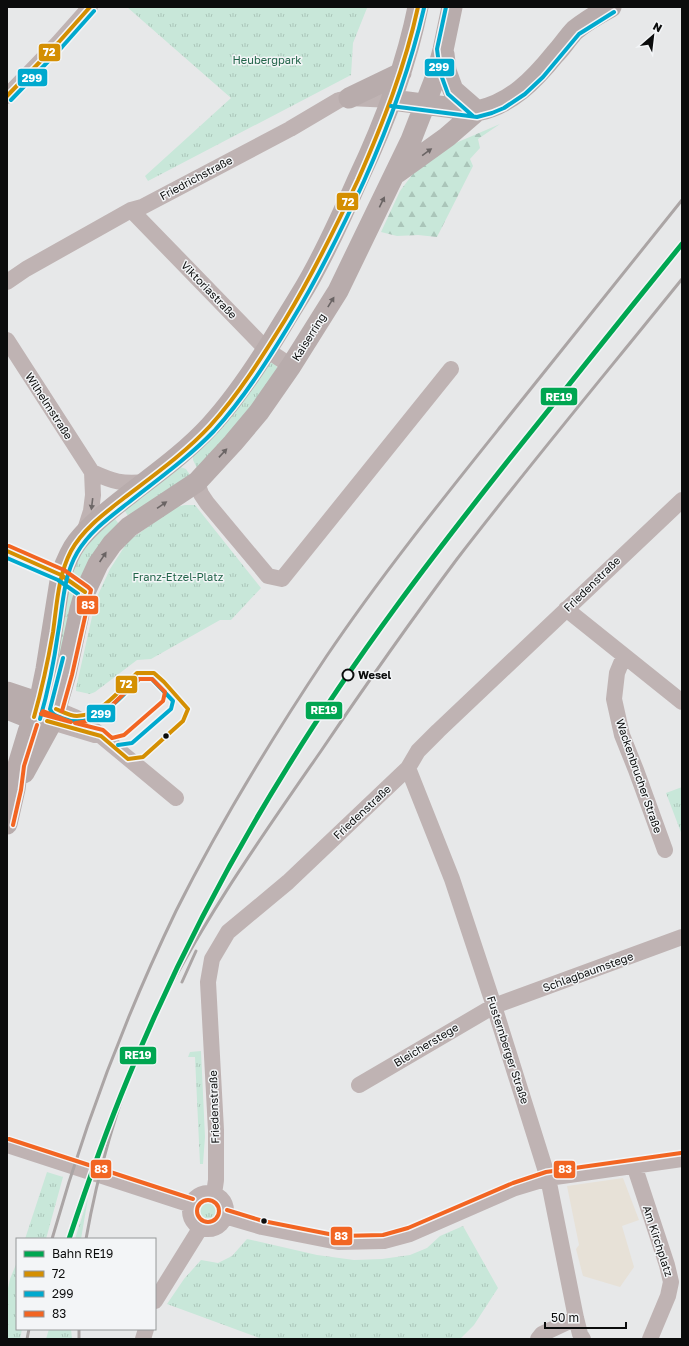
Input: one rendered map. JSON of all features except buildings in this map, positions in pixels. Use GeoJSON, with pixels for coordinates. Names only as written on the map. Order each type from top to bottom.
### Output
{"type":"FeatureCollection","features":[{"type":"Feature","properties":{"kind":"main road"},"geometry":{"type":"LineString","coordinates":[[7,824],[15,789],[45,713],[46,668],[61,575],[76,543],[114,506],[178,457],[210,426],[267,350],[312,276],[369,156],[392,100],[401,73],[412,38],[418,7]]}},
{"type":"Feature","properties":{"kind":"main road"},"geometry":{"type":"LineString","coordinates":[[425,105],[436,76],[452,7]]}},
{"type":"Feature","properties":{"kind":"main road"},"geometry":{"type":"LineString","coordinates":[[392,100],[477,111],[500,104],[519,92],[539,74],[574,31],[593,16],[611,7]]}},
{"type":"Feature","properties":{"kind":"main road"},"geometry":{"type":"LineString","coordinates":[[443,50],[446,71],[453,90],[477,111]]}},
{"type":"Feature","properties":{"kind":"main road"},"geometry":{"type":"LineString","coordinates":[[349,98],[401,73]]}},
{"type":"Feature","properties":{"kind":"main road","name":"Kaiserring"},"geometry":{"type":"LineString","coordinates":[[45,713],[66,674],[80,609],[85,592],[98,564],[112,544],[129,527],[197,482],[233,443],[258,412],[291,366],[338,290],[395,175],[425,105]]}},
{"type":"Feature","properties":{"kind":"main road"},"geometry":{"type":"LineString","coordinates":[[395,175],[447,137],[477,111]]}},
{"type":"Feature","properties":{"kind":"main road"},"geometry":{"type":"LineString","coordinates":[[178,457],[197,482]]}},
{"type":"Feature","properties":{"kind":"main road"},"geometry":{"type":"LineString","coordinates":[[7,692],[45,713]]}},
{"type":"Feature","properties":{"kind":"main road"},"geometry":{"type":"LineString","coordinates":[[7,709],[22,715],[45,713]]}},
{"type":"Feature","properties":{"kind":"street"},"geometry":{"type":"LineString","coordinates":[[7,96],[90,7]]}},
{"type":"Feature","properties":{"kind":"street","name":"Friedrichstraße"},"geometry":{"type":"LineString","coordinates":[[7,282],[26,269],[131,210],[142,207],[290,129],[330,104],[349,98],[392,100]]}},
{"type":"Feature","properties":{"kind":"street","name":"Viktoriastraße"},"geometry":{"type":"LineString","coordinates":[[131,210],[267,350],[291,366]]}},
{"type":"Feature","properties":{"kind":"street","name":"Wilhelmstraße"},"geometry":{"type":"LineString","coordinates":[[7,340],[92,472]]}},
{"type":"Feature","properties":{"kind":"street"},"geometry":{"type":"LineString","coordinates":[[197,482],[201,494],[207,503],[268,576],[282,579],[451,369]]}},
{"type":"Feature","properties":{"kind":"street"},"geometry":{"type":"LineString","coordinates":[[83,535],[91,511],[93,495],[92,472],[111,481],[126,483],[146,482]]}},
{"type":"Feature","properties":{"kind":"street","name":"Friedenstraße"},"geometry":{"type":"LineString","coordinates":[[214,1194],[216,1180],[216,1140],[208,982],[212,959],[228,932],[288,882],[408,768],[418,751],[438,730],[682,500]]}},
{"type":"Feature","properties":{"kind":"street"},"geometry":{"type":"LineString","coordinates":[[7,551],[61,575],[85,592]]}},
{"type":"Feature","properties":{"kind":"street"},"geometry":{"type":"LineString","coordinates":[[566,609],[682,702]]}},
{"type":"Feature","properties":{"kind":"street","name":"Wackenbrucher Straße"},"geometry":{"type":"LineString","coordinates":[[624,656],[617,674],[614,699],[622,735],[665,850]]}},
{"type":"Feature","properties":{"kind":"street"},"geometry":{"type":"LineString","coordinates":[[45,713],[101,736],[176,798]]}},
{"type":"Feature","properties":{"kind":"street","name":"Fusternberger Straße"},"geometry":{"type":"LineString","coordinates":[[408,768],[452,879],[548,1178],[576,1318],[580,1334],[583,1339]]}},
{"type":"Feature","properties":{"kind":"street","name":"Schlagbaumstege"},"geometry":{"type":"LineString","coordinates":[[494,1006],[682,937]]}},
{"type":"Feature","properties":{"kind":"street","name":"Bleicherstege"},"geometry":{"type":"LineString","coordinates":[[359,1085],[494,1006]]}},
{"type":"Feature","properties":{"kind":"street"},"geometry":{"type":"LineString","coordinates":[[7,1145],[191,1204]]}},
{"type":"Feature","properties":{"kind":"street"},"geometry":{"type":"LineString","coordinates":[[225,1216],[262,1227],[338,1242],[384,1241],[410,1234],[515,1188],[548,1178],[682,1159]]}},
{"type":"Feature","properties":{"kind":"street","name":"Am Kirchplatz"},"geometry":{"type":"LineString","coordinates":[[634,1165],[667,1265],[671,1282],[668,1296],[650,1339]]}},
{"type":"Feature","properties":{"kind":"street"},"geometry":{"type":"LineString","coordinates":[[209,1193],[214,1194],[223,1200],[225,1205],[225,1216],[222,1222],[217,1226],[212,1228],[202,1227],[193,1219],[191,1214],[191,1204],[198,1196],[209,1193]]}},
{"type":"Feature","properties":{"kind":"street"},"geometry":{"type":"LineString","coordinates":[[156,1299],[202,1227]]}},
{"type":"Feature","properties":{"kind":"street"},"geometry":{"type":"LineString","coordinates":[[538,1339],[542,1334],[576,1318]]}},
{"type":"Feature","properties":{"kind":"shaded area"},"geometry":{"type":"Polygon","coordinates":[[[623,1178],[639,1220],[622,1226],[634,1267],[620,1287],[583,1276],[576,1249],[579,1245],[567,1186],[623,1178]]]}},
{"type":"Feature","properties":{"kind":"green space","name":"Heubergpark"},"geometry":{"type":"Polygon","coordinates":[[[127,7],[369,7],[367,8],[353,43],[351,75],[148,181],[145,176],[231,98],[127,7]]]}},
{"type":"Feature","properties":{"kind":"green space"},"geometry":{"type":"Polygon","coordinates":[[[500,124],[478,139],[480,148],[470,159],[473,166],[437,237],[418,235],[397,236],[381,232],[400,191],[418,167],[451,145],[500,124]]]}},
{"type":"Feature","properties":{"kind":"green space"},"geometry":{"type":"Polygon","coordinates":[[[270,362],[275,364],[280,372],[199,472],[193,460],[193,455],[270,362]]]}},
{"type":"Feature","properties":{"kind":"green space"},"geometry":{"type":"Polygon","coordinates":[[[180,467],[186,469],[190,475],[130,519],[123,508],[180,467]]]}},
{"type":"Feature","properties":{"kind":"green space","name":"Franz-Etzel-Platz"},"geometry":{"type":"Polygon","coordinates":[[[195,505],[261,588],[231,620],[220,620],[151,659],[137,660],[95,692],[90,694],[76,691],[96,599],[110,569],[128,541],[176,507],[195,505]]]}},
{"type":"Feature","properties":{"kind":"green space"},"geometry":{"type":"Polygon","coordinates":[[[113,516],[121,527],[80,582],[71,573],[81,550],[113,516]]]}},
{"type":"Feature","properties":{"kind":"green space"},"geometry":{"type":"Polygon","coordinates":[[[69,584],[74,595],[53,685],[69,584]]]}},
{"type":"Feature","properties":{"kind":"green space"},"geometry":{"type":"Polygon","coordinates":[[[682,787],[682,835],[666,793],[682,787]]]}},
{"type":"Feature","properties":{"kind":"green space"},"geometry":{"type":"Polygon","coordinates":[[[201,1051],[205,1137],[203,1164],[200,1164],[195,1057],[188,1057],[190,1052],[201,1051]]]}},
{"type":"Feature","properties":{"kind":"green space"},"geometry":{"type":"Polygon","coordinates":[[[47,1172],[63,1177],[46,1238],[25,1238],[47,1172]]]}},
{"type":"Feature","properties":{"kind":"green space"},"geometry":{"type":"Polygon","coordinates":[[[88,1198],[81,1238],[75,1238],[88,1198]]]}},
{"type":"Feature","properties":{"kind":"green space"},"geometry":{"type":"Polygon","coordinates":[[[209,1200],[216,1203],[219,1210],[216,1217],[209,1220],[202,1217],[199,1210],[202,1203],[209,1200]]]}},
{"type":"Feature","properties":{"kind":"green space"},"geometry":{"type":"Polygon","coordinates":[[[463,1226],[498,1288],[474,1325],[460,1339],[262,1339],[167,1304],[184,1279],[201,1260],[218,1263],[232,1256],[247,1239],[317,1255],[354,1260],[382,1259],[410,1255],[427,1248],[440,1236],[463,1226]]]}},
{"type":"Feature","properties":{"kind":"green space"},"geometry":{"type":"Polygon","coordinates":[[[16,1264],[16,1330],[22,1330],[20,1339],[7,1339],[7,1293],[10,1279],[16,1264]]]}},
{"type":"Feature","properties":{"kind":"green space"},"geometry":{"type":"Polygon","coordinates":[[[49,1330],[71,1330],[72,1339],[46,1339],[49,1330]]]}},
{"type":"Feature","properties":{"kind":"railway"},"geometry":{"type":"LineString","coordinates":[[52,1238],[64,1197],[107,1072],[157,951],[210,846],[266,750],[326,657],[389,569],[456,482],[682,200]]}},
{"type":"Feature","properties":{"kind":"railway"},"geometry":{"type":"LineString","coordinates":[[151,1025],[188,954],[230,885],[275,817],[405,630],[457,559],[540,453],[682,279]]}},
{"type":"Feature","properties":{"kind":"railway"},"geometry":{"type":"LineString","coordinates":[[182,982],[196,951]]}},
{"type":"Feature","properties":{"kind":"railway"},"geometry":{"type":"LineString","coordinates":[[86,1238],[96,1188],[117,1112],[144,1039]]}},
{"type":"Feature","properties":{"kind":"railway"},"geometry":{"type":"LineString","coordinates":[[27,1339],[29,1330]]}},
{"type":"Feature","properties":{"kind":"railway"},"geometry":{"type":"LineString","coordinates":[[79,1330],[79,1339]]}},
{"type":"Feature","properties":{"kind":"rail line","name":"RE19"},"geometry":{"type":"LineString","coordinates":[[69,1238],[112,1118],[145,1038],[201,920],[264,805],[340,686],[425,568],[515,452],[682,244]]}},
{"type":"Feature","properties":{"kind":"transit line","name":"72"},"geometry":{"type":"LineString","coordinates":[[7,96],[90,7]]}},
{"type":"Feature","properties":{"kind":"transit line","name":"72"},"geometry":{"type":"LineString","coordinates":[[34,717],[49,654],[63,570],[71,551],[76,543],[95,522],[180,455],[210,426],[221,414],[268,348],[314,268],[358,180],[400,73],[418,7]]}},
{"type":"Feature","properties":{"kind":"transit line","name":"299"},"geometry":{"type":"LineString","coordinates":[[446,7],[437,49],[440,72],[448,94],[473,116]]}},
{"type":"Feature","properties":{"kind":"transit line","name":"299"},"geometry":{"type":"LineString","coordinates":[[40,719],[53,666],[64,592],[72,562],[82,545],[100,525],[183,460],[214,431],[245,392],[273,350],[301,305],[320,270],[364,181],[398,96],[412,53],[424,8]]}},
{"type":"Feature","properties":{"kind":"transit line","name":"299"},"geometry":{"type":"LineString","coordinates":[[11,100],[94,11]]}},
{"type":"Feature","properties":{"kind":"transit line","name":"299"},"geometry":{"type":"LineString","coordinates":[[391,106],[477,117],[504,108],[525,94],[543,77],[579,34],[614,12]]}},
{"type":"Feature","properties":{"kind":"transit line","name":"83"},"geometry":{"type":"LineString","coordinates":[[9,546],[64,570],[91,590],[72,675],[62,711]]}},
{"type":"Feature","properties":{"kind":"transit line","name":"72"},"geometry":{"type":"LineString","coordinates":[[7,551],[61,575],[85,592]]}},
{"type":"Feature","properties":{"kind":"transit line","name":"299"},"geometry":{"type":"LineString","coordinates":[[7,558],[58,580],[78,594]]}},
{"type":"Feature","properties":{"kind":"transit line","name":"299"},"geometry":{"type":"LineString","coordinates":[[63,658],[50,709],[53,714],[58,717],[74,721],[85,721],[95,717],[114,704],[139,679],[152,679],[173,701],[171,709],[132,743],[118,745]]}},
{"type":"Feature","properties":{"kind":"transit line","name":"72"},"geometry":{"type":"LineString","coordinates":[[56,709],[69,715],[86,715],[110,700],[137,673],[154,673],[188,709]]}},
{"type":"Feature","properties":{"kind":"transit line","name":"83"},"geometry":{"type":"LineString","coordinates":[[139,679],[152,679],[165,692],[163,701],[124,735],[112,738],[103,730],[75,723],[89,721],[106,711],[139,679]]}},
{"type":"Feature","properties":{"kind":"transit line","name":"72"},"geometry":{"type":"LineString","coordinates":[[128,759],[143,757],[183,721],[188,709]]}},
{"type":"Feature","properties":{"kind":"transit line","name":"83"},"geometry":{"type":"LineString","coordinates":[[43,711],[71,722],[41,714],[43,711]]}},
{"type":"Feature","properties":{"kind":"transit line","name":"72"},"geometry":{"type":"LineString","coordinates":[[47,721],[101,736],[128,759]]}},
{"type":"Feature","properties":{"kind":"transit line","name":"83"},"geometry":{"type":"LineString","coordinates":[[13,825],[21,790],[24,766],[37,725]]}},
{"type":"Feature","properties":{"kind":"transit line","name":"83"},"geometry":{"type":"LineString","coordinates":[[9,1139],[193,1199]]}},
{"type":"Feature","properties":{"kind":"transit line","name":"83"},"geometry":{"type":"LineString","coordinates":[[227,1210],[263,1221],[339,1236],[383,1235],[408,1228],[513,1183],[546,1172],[681,1153]]}},
{"type":"Feature","properties":{"kind":"transit line","name":"83"},"geometry":{"type":"LineString","coordinates":[[208,1200],[216,1203],[219,1211],[216,1219],[208,1222],[200,1219],[197,1211],[200,1203],[208,1200]]}},
{"type":"Feature","properties":{"kind":"place","name":"Wesel"},"geometry":{"type":"Point","coordinates":[348,675]}}]}
